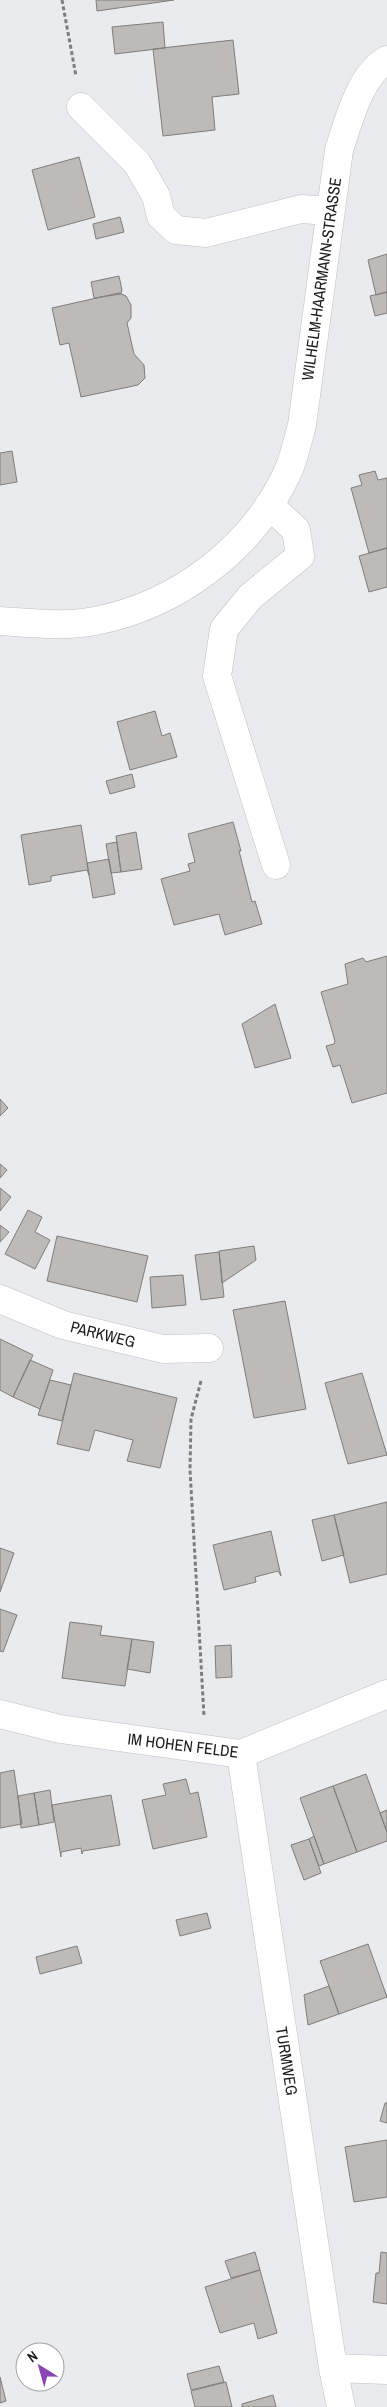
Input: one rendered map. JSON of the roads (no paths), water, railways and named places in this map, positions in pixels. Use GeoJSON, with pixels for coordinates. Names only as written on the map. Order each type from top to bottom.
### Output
{"type":"FeatureCollection","features":[{"type":"Feature","properties":{"kind":"street","name":"WILHELM-HAARMANN-STRASSE"},"geometry":{"type":"LineString","coordinates":[[0,621],[35,624],[94,622],[135,611],[187,586],[236,546],[269,505],[290,468],[302,425],[339,150],[351,112],[367,81],[387,60]]}},
{"type":"Feature","properties":{"kind":"street"},"geometry":{"type":"LineString","coordinates":[[81,107],[137,163],[156,196],[161,216],[176,230],[206,234],[301,209],[330,211]]}},
{"type":"Feature","properties":{"kind":"street"},"geometry":{"type":"LineString","coordinates":[[269,505],[296,530],[300,556],[250,597],[224,629],[217,676],[276,865]]}},
{"type":"Feature","properties":{"kind":"street","name":"PARKWEG"},"geometry":{"type":"LineString","coordinates":[[0,1300],[63,1324],[163,1349],[210,1348]]}},
{"type":"Feature","properties":{"kind":"street","name":"IM HOHEN FELDE"},"geometry":{"type":"LineString","coordinates":[[0,1714],[60,1730],[241,1754],[387,1694]]}},
{"type":"Feature","properties":{"kind":"street","name":"TURMWEG"},"geometry":{"type":"LineString","coordinates":[[241,1754],[333,2368],[341,2407]]}},
{"type":"Feature","properties":{"kind":"street"},"geometry":{"type":"LineString","coordinates":[[333,2368],[387,2370]]}}]}
